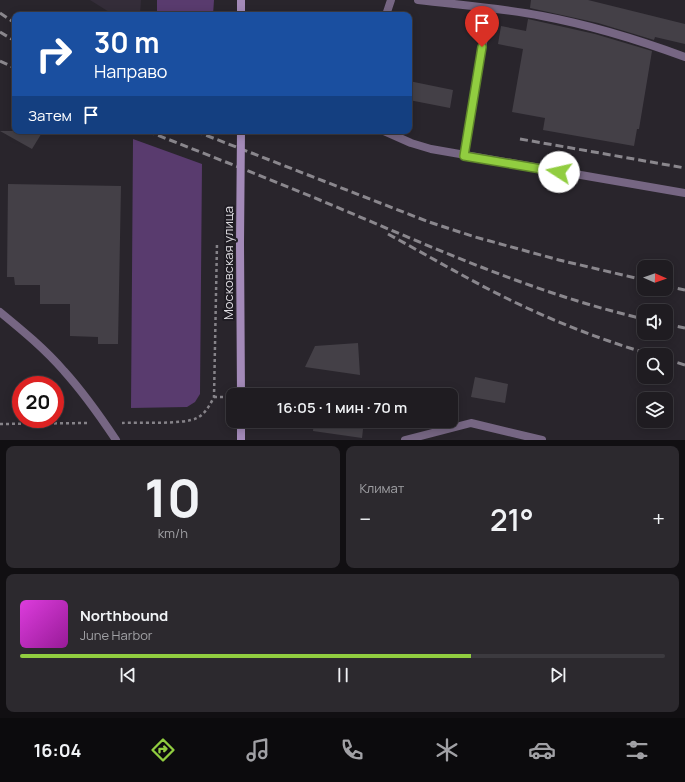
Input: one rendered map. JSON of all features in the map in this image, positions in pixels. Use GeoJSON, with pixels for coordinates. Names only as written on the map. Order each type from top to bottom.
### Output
{"type":"FeatureCollection","features":[{"type":"Feature","properties":{"kind":"main road"},"geometry":{"type":"LineString","coordinates":[[241,0],[241,12]]}},
{"type":"Feature","properties":{"kind":"main road","name":"Московская улица"},"geometry":{"type":"LineString","coordinates":[[240,388],[241,134]]}},
{"type":"Feature","properties":{"kind":"main road"},"geometry":{"type":"LineString","coordinates":[[240,428],[240,440]]}},
{"type":"Feature","properties":{"kind":"street"},"geometry":{"type":"LineString","coordinates":[[387,12],[391,0]]}},
{"type":"Feature","properties":{"kind":"street"},"geometry":{"type":"LineString","coordinates":[[418,0],[541,15],[581,24],[652,45],[685,57]]}},
{"type":"Feature","properties":{"kind":"street"},"geometry":{"type":"LineString","coordinates":[[464,156],[479,61],[491,9]]}},
{"type":"Feature","properties":{"kind":"street"},"geometry":{"type":"LineString","coordinates":[[391,134],[411,143],[464,156],[685,193]]}},
{"type":"Feature","properties":{"kind":"street"},"geometry":{"type":"LineString","coordinates":[[0,312],[20,328],[64,370],[116,440]]}},
{"type":"Feature","properties":{"kind":"street"},"geometry":{"type":"LineString","coordinates":[[406,440],[471,423],[542,440]]}},
{"type":"Feature","properties":{"kind":"path"},"geometry":{"type":"LineString","coordinates":[[0,424],[182,422],[196,418],[206,410],[214,397],[218,243]]}},
{"type":"Feature","properties":{"kind":"path"},"geometry":{"type":"LineString","coordinates":[[214,397],[226,397]]}},
{"type":"Feature","properties":{"kind":"shaded area"},"geometry":{"type":"Polygon","coordinates":[[[90,0],[141,0],[140,12],[109,12],[90,0]]]}},
{"type":"Feature","properties":{"kind":"shaded area"},"geometry":{"type":"Polygon","coordinates":[[[157,0],[214,0],[213,12],[157,12],[157,0]]]}},
{"type":"Feature","properties":{"kind":"shaded area"},"geometry":{"type":"Polygon","coordinates":[[[133,139],[202,164],[200,394],[195,402],[187,407],[131,408],[133,139]]]}},
{"type":"Feature","properties":{"kind":"building"},"geometry":{"type":"Polygon","coordinates":[[[531,0],[588,0],[685,24],[685,44],[655,37],[654,40],[598,23],[530,8],[531,0]]]}},
{"type":"Feature","properties":{"kind":"building"},"geometry":{"type":"Polygon","coordinates":[[[528,19],[595,34],[652,51],[639,129],[637,129],[634,146],[543,130],[545,118],[512,112],[523,49],[498,44],[501,26],[526,31],[528,19]]]}},
{"type":"Feature","properties":{"kind":"building"},"geometry":{"type":"Polygon","coordinates":[[[412,82],[453,90],[450,108],[412,101],[412,82]]]}},
{"type":"Feature","properties":{"kind":"building"},"geometry":{"type":"Polygon","coordinates":[[[0,131],[12,131],[12,134],[41,134],[32,149],[0,131]]]}},
{"type":"Feature","properties":{"kind":"building"},"geometry":{"type":"Polygon","coordinates":[[[8,184],[121,186],[118,344],[98,344],[98,337],[70,336],[70,304],[40,304],[40,285],[15,285],[14,277],[7,277],[8,184]]]}},
{"type":"Feature","properties":{"kind":"building"},"geometry":{"type":"Polygon","coordinates":[[[358,343],[360,375],[305,367],[315,346],[358,343]]]}},
{"type":"Feature","properties":{"kind":"building"},"geometry":{"type":"Polygon","coordinates":[[[475,377],[508,384],[505,403],[471,397],[475,377]]]}},
{"type":"Feature","properties":{"kind":"building"},"geometry":{"type":"Polygon","coordinates":[[[313,428],[363,428],[362,438],[313,431],[313,428]]]}},
{"type":"Feature","properties":{"kind":"railway"},"geometry":{"type":"LineString","coordinates":[[0,13],[12,21]]}},
{"type":"Feature","properties":{"kind":"railway"},"geometry":{"type":"LineString","coordinates":[[0,32],[12,39]]}},
{"type":"Feature","properties":{"kind":"railway"},"geometry":{"type":"LineString","coordinates":[[0,61],[12,67]]}},
{"type":"Feature","properties":{"kind":"railway"},"geometry":{"type":"LineString","coordinates":[[155,134],[296,190],[455,257],[567,298],[637,317]]}},
{"type":"Feature","properties":{"kind":"railway"},"geometry":{"type":"LineString","coordinates":[[203,134],[429,222],[475,237],[559,260],[637,278]]}},
{"type":"Feature","properties":{"kind":"railway"},"geometry":{"type":"LineString","coordinates":[[520,139],[685,168]]}},
{"type":"Feature","properties":{"kind":"railway"},"geometry":{"type":"LineString","coordinates":[[388,234],[509,300],[558,322],[637,350]]}},
{"type":"Feature","properties":{"kind":"railway"},"geometry":{"type":"LineString","coordinates":[[673,287],[685,290]]}},
{"type":"Feature","properties":{"kind":"railway"},"geometry":{"type":"LineString","coordinates":[[673,325],[685,328]]}},
{"type":"Feature","properties":{"kind":"railway"},"geometry":{"type":"LineString","coordinates":[[673,361],[685,365]]}},
{"type":"Feature","properties":{"kind":"route"},"geometry":{"type":"LineString","coordinates":[[482,47],[464,156],[559,172]]}}]}
